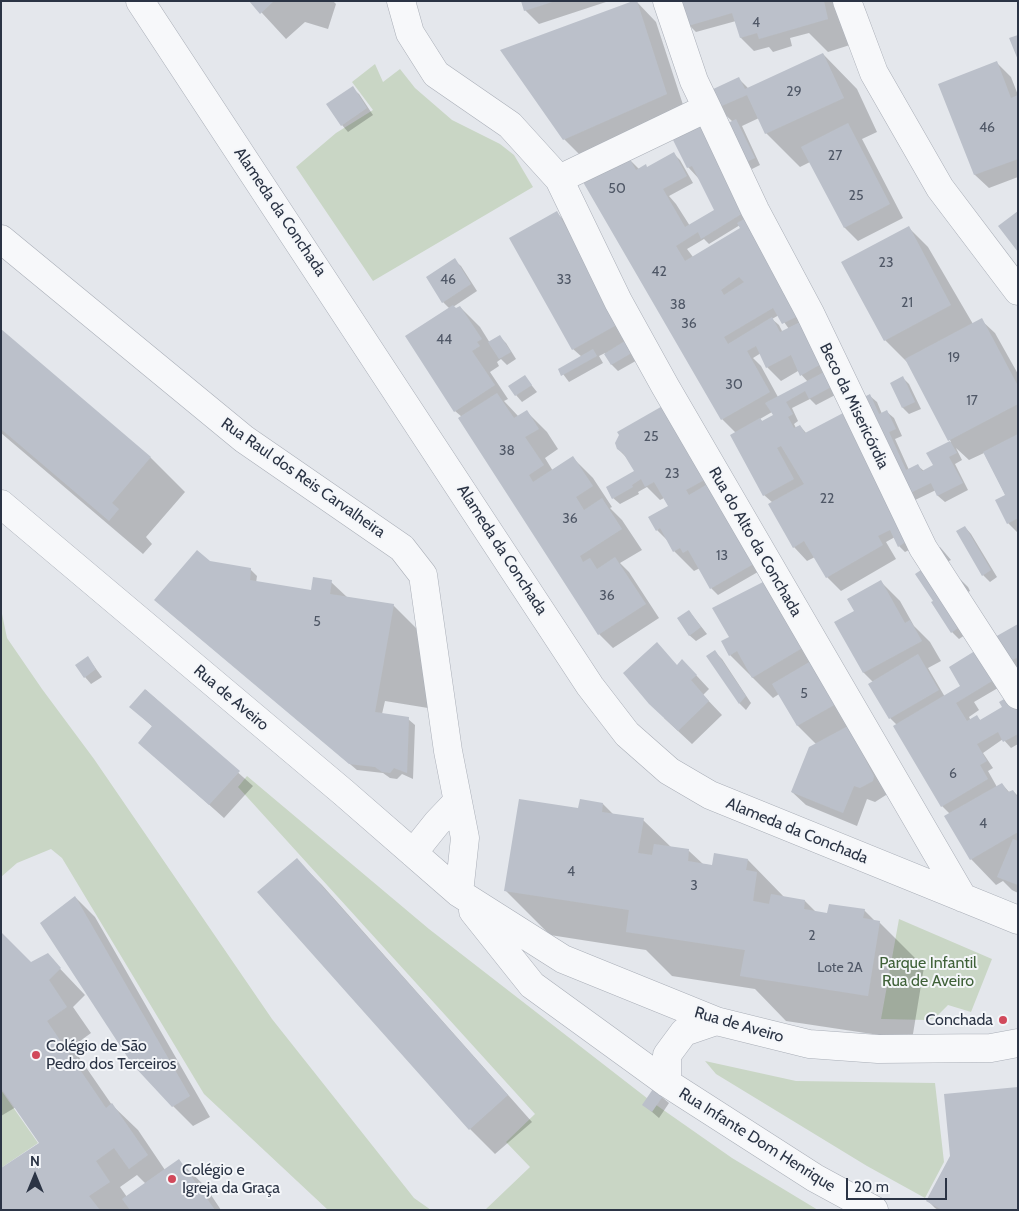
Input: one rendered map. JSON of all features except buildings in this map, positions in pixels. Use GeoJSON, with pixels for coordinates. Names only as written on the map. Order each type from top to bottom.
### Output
{"type":"FeatureCollection","features":[{"type":"Feature","properties":{"kind":"street","name":"Alameda da Conchada"},"geometry":{"type":"LineString","coordinates":[[140,1],[590,686],[627,734],[670,771],[710,795],[1018,920]]}},
{"type":"Feature","properties":{"kind":"street","name":"Rua do Alto da Conchada"},"geometry":{"type":"LineString","coordinates":[[401,1],[410,33],[436,74],[510,125],[559,179],[618,301],[665,386],[963,898]]}},
{"type":"Feature","properties":{"kind":"street","name":"Beco da Misericórdia"},"geometry":{"type":"LineString","coordinates":[[667,1],[694,81],[755,210],[810,313],[923,548],[1018,695]]}},
{"type":"Feature","properties":{"kind":"street"},"geometry":{"type":"LineString","coordinates":[[847,1],[874,73],[940,188],[1018,291]]}},
{"type":"Feature","properties":{"kind":"street"},"geometry":{"type":"LineString","coordinates":[[559,179],[707,108]]}},
{"type":"Feature","properties":{"kind":"street","name":"Rua Raul dos Reis Carvalheira"},"geometry":{"type":"LineString","coordinates":[[1,239],[244,439],[402,548],[424,575],[448,751],[464,838],[459,893]]}},
{"type":"Feature","properties":{"kind":"street","name":"Rua de Aveiro"},"geometry":{"type":"LineString","coordinates":[[1,504],[335,785],[459,893],[563,959],[716,1021],[809,1044],[887,1048],[991,1048],[1018,1043]]}},
{"type":"Feature","properties":{"kind":"street"},"geometry":{"type":"LineString","coordinates":[[413,853],[457,802]]}},
{"type":"Feature","properties":{"kind":"street","name":"Rua de Aveiro"},"geometry":{"type":"LineString","coordinates":[[459,893],[532,985],[667,1084]]}},
{"type":"Feature","properties":{"kind":"street"},"geometry":{"type":"LineString","coordinates":[[667,1084],[667,1055],[684,1032],[716,1021]]}},
{"type":"Feature","properties":{"kind":"street","name":"Rua Infante Dom Henrique"},"geometry":{"type":"LineString","coordinates":[[667,1084],[815,1178],[874,1210]]}},
{"type":"Feature","properties":{"kind":"green space"},"geometry":{"type":"Polygon","coordinates":[[[375,64],[383,82],[400,69],[415,88],[452,120],[500,144],[514,155],[533,187],[373,281],[296,167],[336,133],[373,110],[352,82],[375,64]]]}},
{"type":"Feature","properties":{"kind":"green space"},"geometry":{"type":"Polygon","coordinates":[[[1,609],[7,638],[94,759],[272,1019],[414,1198],[431,1210],[328,1210],[204,1094],[62,858],[51,849],[17,863],[1,877],[1,609]]]}},
{"type":"Feature","properties":{"kind":"green space"},"geometry":{"type":"Polygon","coordinates":[[[247,776],[429,929],[652,1102],[732,1158],[818,1210],[485,1210],[530,1167],[506,1142],[535,1114],[238,787],[247,776]]]}},
{"type":"Feature","properties":{"kind":"green space","name":"Parque Infantil Rua de Aveiro"},"geometry":{"type":"Polygon","coordinates":[[[899,919],[992,959],[971,1012],[948,1005],[935,1018],[926,1020],[881,1019],[899,919]]]}},
{"type":"Feature","properties":{"kind":"green space"},"geometry":{"type":"Polygon","coordinates":[[[705,1061],[796,1081],[935,1083],[944,1162],[925,1198],[867,1166],[716,1074],[705,1061]]]}},
{"type":"Feature","properties":{"kind":"green space"},"geometry":{"type":"Polygon","coordinates":[[[1,1090],[38,1143],[1,1168],[1,1090]]]}},
{"type":"Feature","properties":{"kind":"place","name":"Conchada"},"geometry":{"type":"Point","coordinates":[1003,1020]}},
{"type":"Feature","properties":{"kind":"place","name":"Colégio de São Pedro dos Terceiros"},"geometry":{"type":"Point","coordinates":[36,1055]}},
{"type":"Feature","properties":{"kind":"place","name":"Colégio e Igreja da Graça"},"geometry":{"type":"Point","coordinates":[172,1179]}}]}
